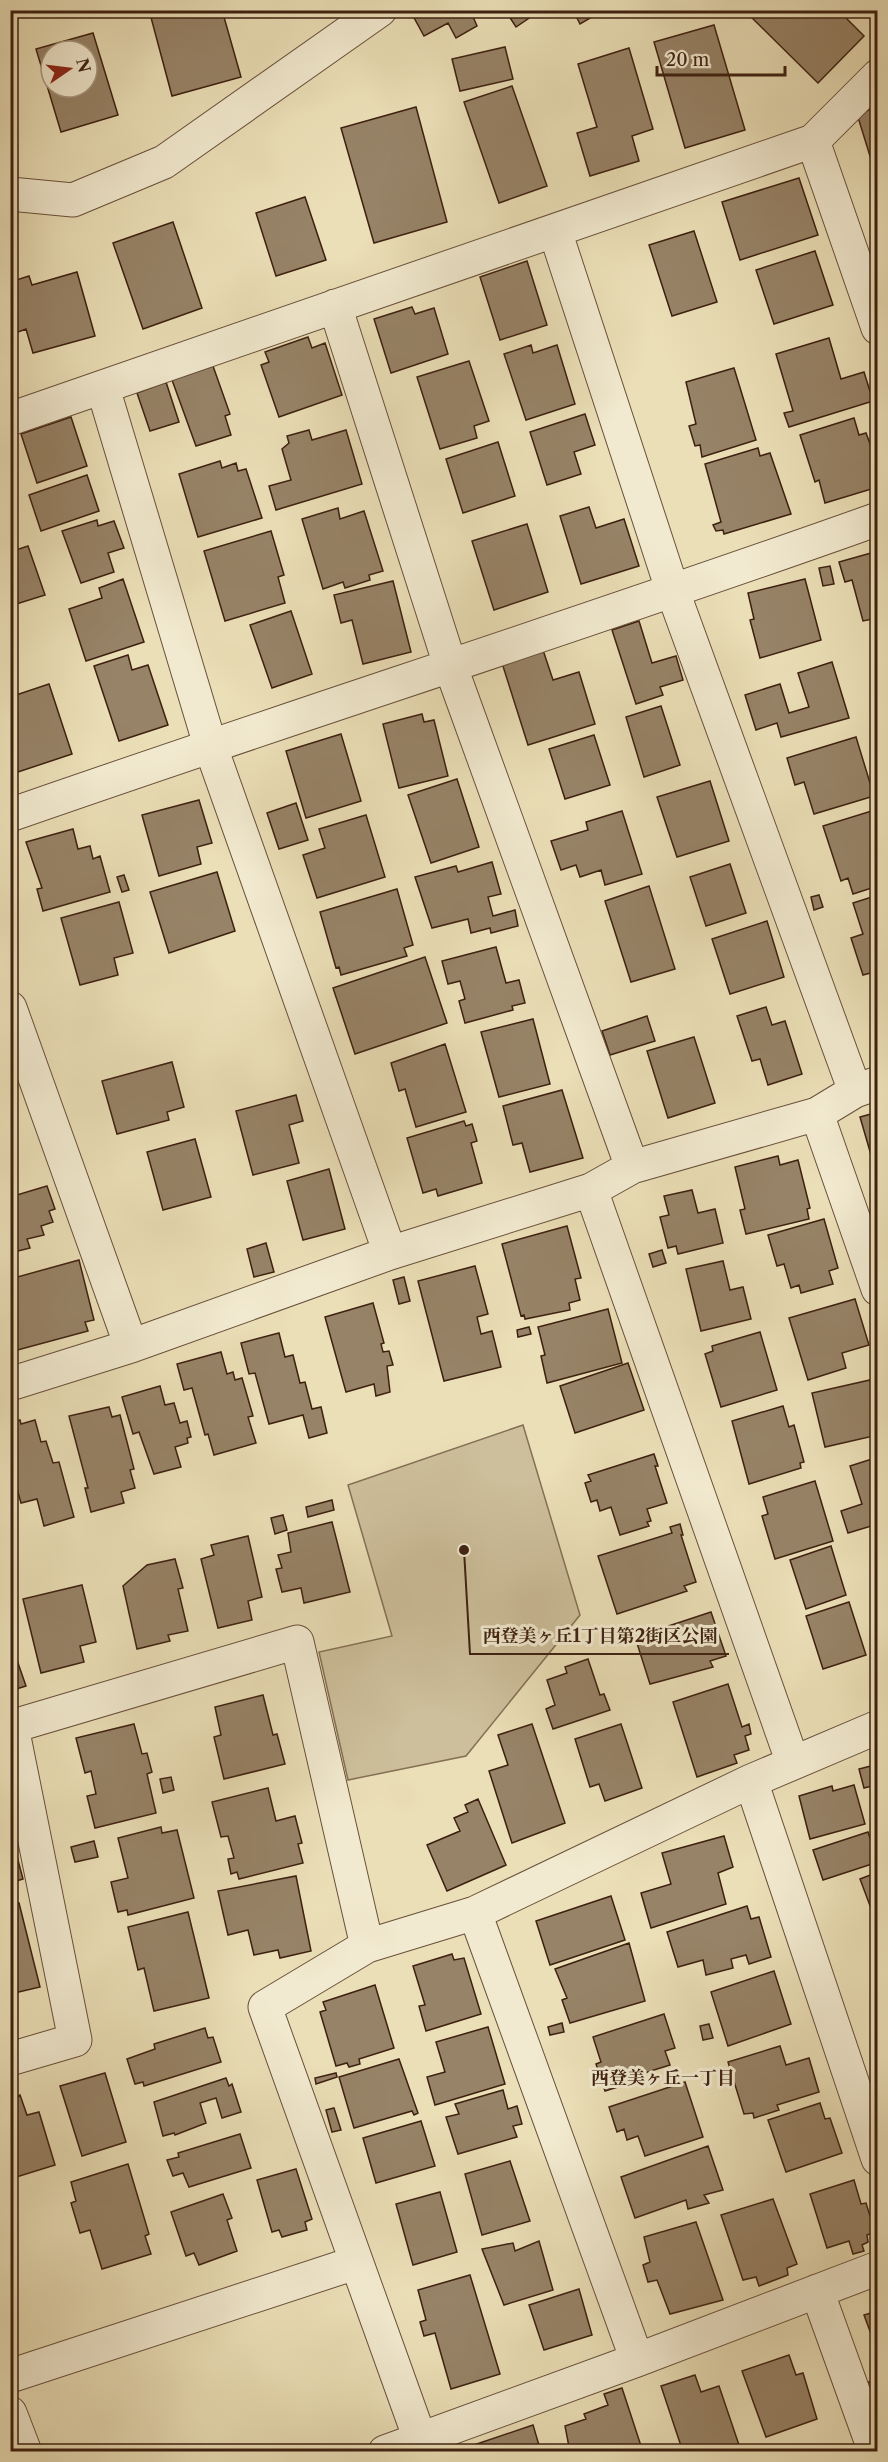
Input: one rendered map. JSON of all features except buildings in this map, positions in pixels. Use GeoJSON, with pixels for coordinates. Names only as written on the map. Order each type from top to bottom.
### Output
{"type":"FeatureCollection","features":[{"type":"Feature","properties":{"kind":"street"},"geometry":{"type":"LineString","coordinates":[[10,194],[73,200],[164,162],[380,10]]}},
{"type":"Feature","properties":{"kind":"street"},"geometry":{"type":"LineString","coordinates":[[10,419],[813,141],[878,76]]}},
{"type":"Feature","properties":{"kind":"street"},"geometry":{"type":"LineString","coordinates":[[813,141],[878,328]]}},
{"type":"Feature","properties":{"kind":"street"},"geometry":{"type":"LineString","coordinates":[[10,1384],[131,1346],[390,1253],[591,1190],[632,1167],[817,1114],[866,1087],[673,592],[555,231]]}},
{"type":"Feature","properties":{"kind":"street"},"geometry":{"type":"LineString","coordinates":[[335,306],[450,665],[632,1167]]}},
{"type":"Feature","properties":{"kind":"street"},"geometry":{"type":"LineString","coordinates":[[103,388],[210,745],[390,1253]]}},
{"type":"Feature","properties":{"kind":"street"},"geometry":{"type":"LineString","coordinates":[[10,815],[210,745],[673,592],[878,519]]}},
{"type":"Feature","properties":{"kind":"street"},"geometry":{"type":"LineString","coordinates":[[10,1008],[131,1346]]}},
{"type":"Feature","properties":{"kind":"street"},"geometry":{"type":"LineString","coordinates":[[817,1114],[878,1289]]}},
{"type":"Feature","properties":{"kind":"street"},"geometry":{"type":"LineString","coordinates":[[591,1190],[793,1763]]}},
{"type":"Feature","properties":{"kind":"street"},"geometry":{"type":"LineString","coordinates":[[10,2059],[75,2040],[11,1727],[297,1642],[367,1946]]}},
{"type":"Feature","properties":{"kind":"street"},"geometry":{"type":"LineString","coordinates":[[420,2439],[265,2007],[367,1946],[475,1913],[751,1781],[878,1727]]}},
{"type":"Feature","properties":{"kind":"street"},"geometry":{"type":"LineString","coordinates":[[751,1781],[878,2159]]}},
{"type":"Feature","properties":{"kind":"street"},"geometry":{"type":"LineString","coordinates":[[475,1913],[636,2360]]}},
{"type":"Feature","properties":{"kind":"street"},"geometry":{"type":"LineString","coordinates":[[10,2376],[355,2263]]}},
{"type":"Feature","properties":{"kind":"street"},"geometry":{"type":"LineString","coordinates":[[385,2451],[636,2360],[878,2268]]}},
{"type":"Feature","properties":{"kind":"street"},"geometry":{"type":"LineString","coordinates":[[817,2291],[875,2451]]}},
{"type":"Feature","properties":{"kind":"street"},"geometry":{"type":"LineString","coordinates":[[10,2413],[25,2451]]}},
{"type":"Feature","properties":{"kind":"shaded area"},"geometry":{"type":"Polygon","coordinates":[[[523,1425],[580,1615],[466,1756],[348,1780],[319,1652],[392,1636],[348,1485],[523,1425]]]}},
{"type":"Feature","properties":{"kind":"place","name":"西登美ヶ丘1丁目第2街区公園"},"geometry":{"type":"Point","coordinates":[464,1550]}},
{"type":"Feature","properties":{"kind":"district","name":"西登美ヶ丘一丁目"},"geometry":{"type":"Point","coordinates":[663,2078]}}]}
